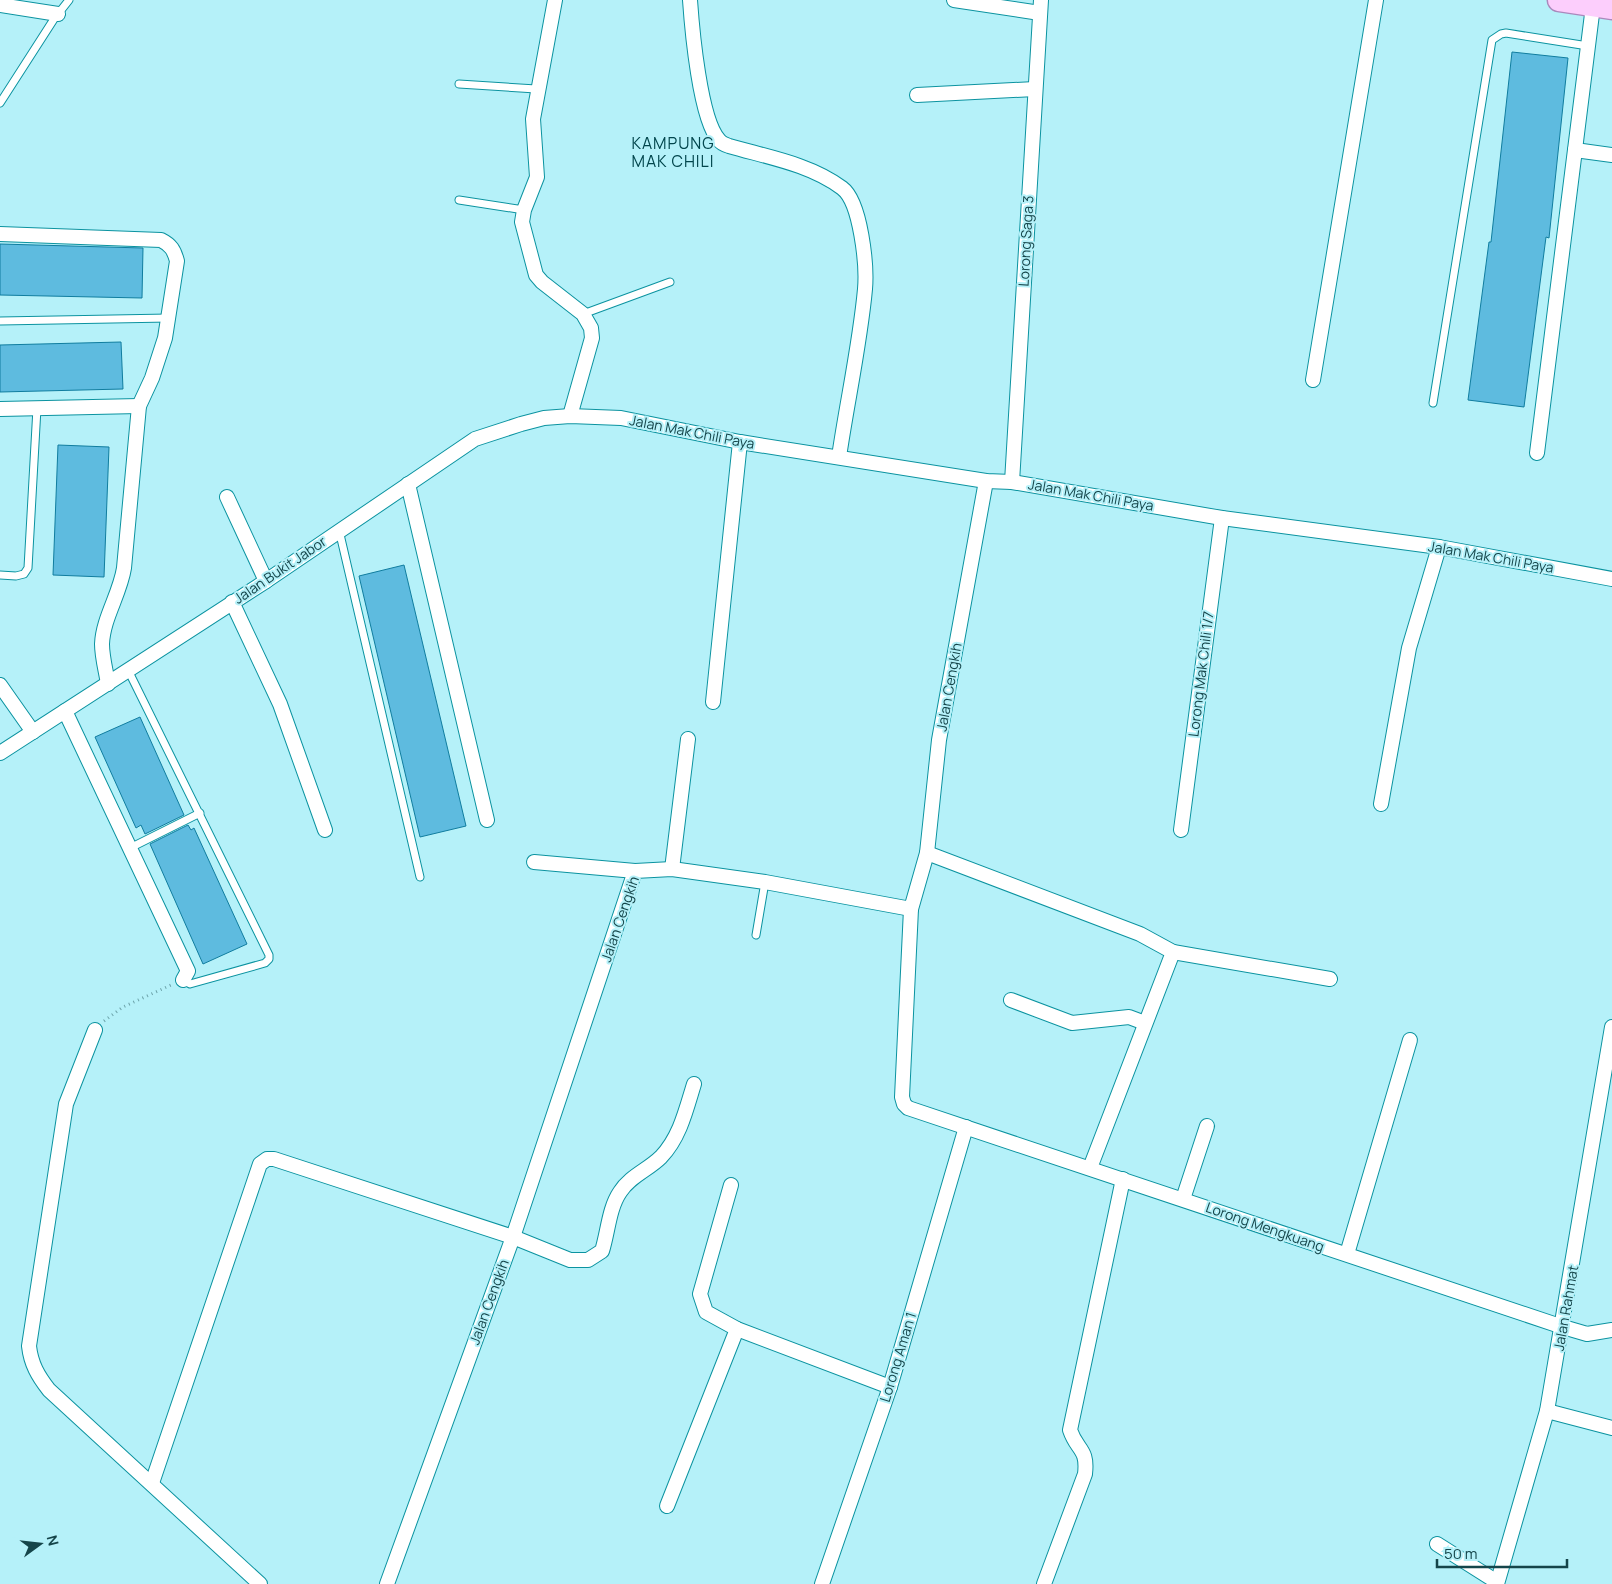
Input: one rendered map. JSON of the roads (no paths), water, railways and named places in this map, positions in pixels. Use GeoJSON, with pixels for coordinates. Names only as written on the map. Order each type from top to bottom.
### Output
{"type":"FeatureCollection","features":[{"type":"Feature","properties":{"kind":"main road"},"geometry":{"type":"LineString","coordinates":[[1558,0],[1607,6]]}},
{"type":"Feature","properties":{"kind":"street"},"geometry":{"type":"LineString","coordinates":[[555,0],[536,89],[533,125],[538,177],[524,210],[524,233],[536,274],[542,282],[583,314],[591,328],[592,338],[570,416]]}},
{"type":"Feature","properties":{"kind":"street"},"geometry":{"type":"LineString","coordinates":[[690,0],[694,54],[708,113],[719,140],[729,146],[812,171],[844,188],[853,200],[865,259],[865,288],[838,457]]}},
{"type":"Feature","properties":{"kind":"street"},"geometry":{"type":"LineString","coordinates":[[954,0],[1040,6]]}},
{"type":"Feature","properties":{"kind":"street"},"geometry":{"type":"LineString","coordinates":[[1312,380],[1376,0]]}},
{"type":"Feature","properties":{"kind":"street"},"geometry":{"type":"LineString","coordinates":[[0,5],[58,14]]}},
{"type":"Feature","properties":{"kind":"street","name":"Lorong Saga 3"},"geometry":{"type":"LineString","coordinates":[[1012,482],[1040,6]]}},
{"type":"Feature","properties":{"kind":"street"},"geometry":{"type":"LineString","coordinates":[[1537,453],[1588,46],[1607,6]]}},
{"type":"Feature","properties":{"kind":"street"},"geometry":{"type":"LineString","coordinates":[[917,95],[1035,90]]}},
{"type":"Feature","properties":{"kind":"street"},"geometry":{"type":"LineString","coordinates":[[1575,150],[1612,155]]}},
{"type":"Feature","properties":{"kind":"street"},"geometry":{"type":"LineString","coordinates":[[0,234],[161,240],[169,244],[174,251],[177,261],[169,318],[159,361],[139,406],[122,584],[106,623],[102,645],[108,684]]}},
{"type":"Feature","properties":{"kind":"street"},"geometry":{"type":"LineString","coordinates":[[0,409],[139,406]]}},
{"type":"Feature","properties":{"kind":"street","name":"Jalan Mak Chili Paya"},"geometry":{"type":"LineString","coordinates":[[570,416],[621,418],[740,442],[986,480],[1012,482],[1222,518],[1439,547],[1612,579]]}},
{"type":"Feature","properties":{"kind":"street","name":"Jalan Bukit Jabor"},"geometry":{"type":"LineString","coordinates":[[0,754],[266,581],[475,439],[544,418],[570,416]]}},
{"type":"Feature","properties":{"kind":"street"},"geometry":{"type":"LineString","coordinates":[[713,702],[740,442]]}},
{"type":"Feature","properties":{"kind":"street","name":"Jalan Cengkih"},"geometry":{"type":"LineString","coordinates":[[387,1584],[512,1237],[635,871],[672,869],[765,882],[911,909],[926,853],[939,740],[986,480]]}},
{"type":"Feature","properties":{"kind":"street"},"geometry":{"type":"LineString","coordinates":[[408,484],[487,820]]}},
{"type":"Feature","properties":{"kind":"street"},"geometry":{"type":"LineString","coordinates":[[227,497],[266,581]]}},
{"type":"Feature","properties":{"kind":"street","name":"Lorong Mak Chili 1/7"},"geometry":{"type":"LineString","coordinates":[[1180,830],[1222,518]]}},
{"type":"Feature","properties":{"kind":"street"},"geometry":{"type":"LineString","coordinates":[[1381,804],[1409,648],[1439,547]]}},
{"type":"Feature","properties":{"kind":"street"},"geometry":{"type":"LineString","coordinates":[[232,602],[280,704],[325,830]]}},
{"type":"Feature","properties":{"kind":"street"},"geometry":{"type":"LineString","coordinates":[[0,685],[33,732]]}},
{"type":"Feature","properties":{"kind":"street"},"geometry":{"type":"LineString","coordinates":[[65,711],[188,971],[183,980]]}},
{"type":"Feature","properties":{"kind":"street"},"geometry":{"type":"LineString","coordinates":[[672,869],[688,739]]}},
{"type":"Feature","properties":{"kind":"street"},"geometry":{"type":"LineString","coordinates":[[926,853],[1140,934],[1173,952],[1330,979]]}},
{"type":"Feature","properties":{"kind":"street"},"geometry":{"type":"LineString","coordinates":[[534,862],[635,871]]}},
{"type":"Feature","properties":{"kind":"street","name":"Lorong Mengkuang"},"geometry":{"type":"LineString","coordinates":[[911,909],[902,1097],[904,1104],[908,1108],[1563,1327],[1587,1334],[1612,1330]]}},
{"type":"Feature","properties":{"kind":"street"},"geometry":{"type":"LineString","coordinates":[[1090,1168],[1173,952]]}},
{"type":"Feature","properties":{"kind":"street"},"geometry":{"type":"LineString","coordinates":[[1011,1000],[1072,1023],[1129,1017],[1145,1023]]}},
{"type":"Feature","properties":{"kind":"street","name":"Jalan Rahmat"},"geometry":{"type":"LineString","coordinates":[[1497,1583],[1547,1411],[1563,1327],[1612,1027]]}},
{"type":"Feature","properties":{"kind":"street"},"geometry":{"type":"LineString","coordinates":[[95,1030],[66,1104],[29,1346],[30,1358],[49,1390],[260,1584]]}},
{"type":"Feature","properties":{"kind":"street"},"geometry":{"type":"LineString","coordinates":[[1347,1254],[1410,1040]]}},
{"type":"Feature","properties":{"kind":"street"},"geometry":{"type":"LineString","coordinates":[[152,1483],[260,1164],[267,1159],[274,1159],[512,1237],[579,1262],[596,1256],[602,1251],[615,1200],[627,1182],[660,1158],[671,1145],[681,1126],[694,1084]]}},
{"type":"Feature","properties":{"kind":"street"},"geometry":{"type":"LineString","coordinates":[[1183,1199],[1208,1126]]}},
{"type":"Feature","properties":{"kind":"street","name":"Lorong Aman 1"},"geometry":{"type":"LineString","coordinates":[[822,1584],[890,1387],[966,1127]]}},
{"type":"Feature","properties":{"kind":"street"},"geometry":{"type":"LineString","coordinates":[[1044,1584],[1085,1474],[1087,1461],[1070,1430],[1124,1179]]}},
{"type":"Feature","properties":{"kind":"street"},"geometry":{"type":"LineString","coordinates":[[731,1185],[700,1294],[706,1312],[737,1328],[890,1387]]}},
{"type":"Feature","properties":{"kind":"street"},"geometry":{"type":"LineString","coordinates":[[667,1506],[737,1328]]}},
{"type":"Feature","properties":{"kind":"street"},"geometry":{"type":"LineString","coordinates":[[1547,1411],[1612,1428]]}},
{"type":"Feature","properties":{"kind":"street"},"geometry":{"type":"LineString","coordinates":[[1437,1544],[1497,1583]]}},
{"type":"Feature","properties":{"kind":"lane"},"geometry":{"type":"LineString","coordinates":[[0,103],[69,0]]}},
{"type":"Feature","properties":{"kind":"lane"},"geometry":{"type":"LineString","coordinates":[[1433,403],[1492,40],[1506,33],[1588,46]]}},
{"type":"Feature","properties":{"kind":"lane"},"geometry":{"type":"LineString","coordinates":[[459,84],[536,89]]}},
{"type":"Feature","properties":{"kind":"lane"},"geometry":{"type":"LineString","coordinates":[[459,200],[524,210]]}},
{"type":"Feature","properties":{"kind":"lane"},"geometry":{"type":"LineString","coordinates":[[583,314],[670,282]]}},
{"type":"Feature","properties":{"kind":"lane"},"geometry":{"type":"LineString","coordinates":[[0,321],[169,318]]}},
{"type":"Feature","properties":{"kind":"lane"},"geometry":{"type":"LineString","coordinates":[[0,575],[16,576],[24,574],[28,568],[37,408]]}},
{"type":"Feature","properties":{"kind":"lane"},"geometry":{"type":"LineString","coordinates":[[339,530],[420,877]]}},
{"type":"Feature","properties":{"kind":"lane"},"geometry":{"type":"LineString","coordinates":[[128,670],[200,813],[269,959],[265,963],[190,984],[183,980]]}},
{"type":"Feature","properties":{"kind":"lane"},"geometry":{"type":"LineString","coordinates":[[130,848],[200,813]]}},
{"type":"Feature","properties":{"kind":"lane"},"geometry":{"type":"LineString","coordinates":[[756,935],[765,882]]}},
{"type":"Feature","properties":{"kind":"district","name":"KAMPUNG MAK CHILI"},"geometry":{"type":"Point","coordinates":[673,152]}}]}
